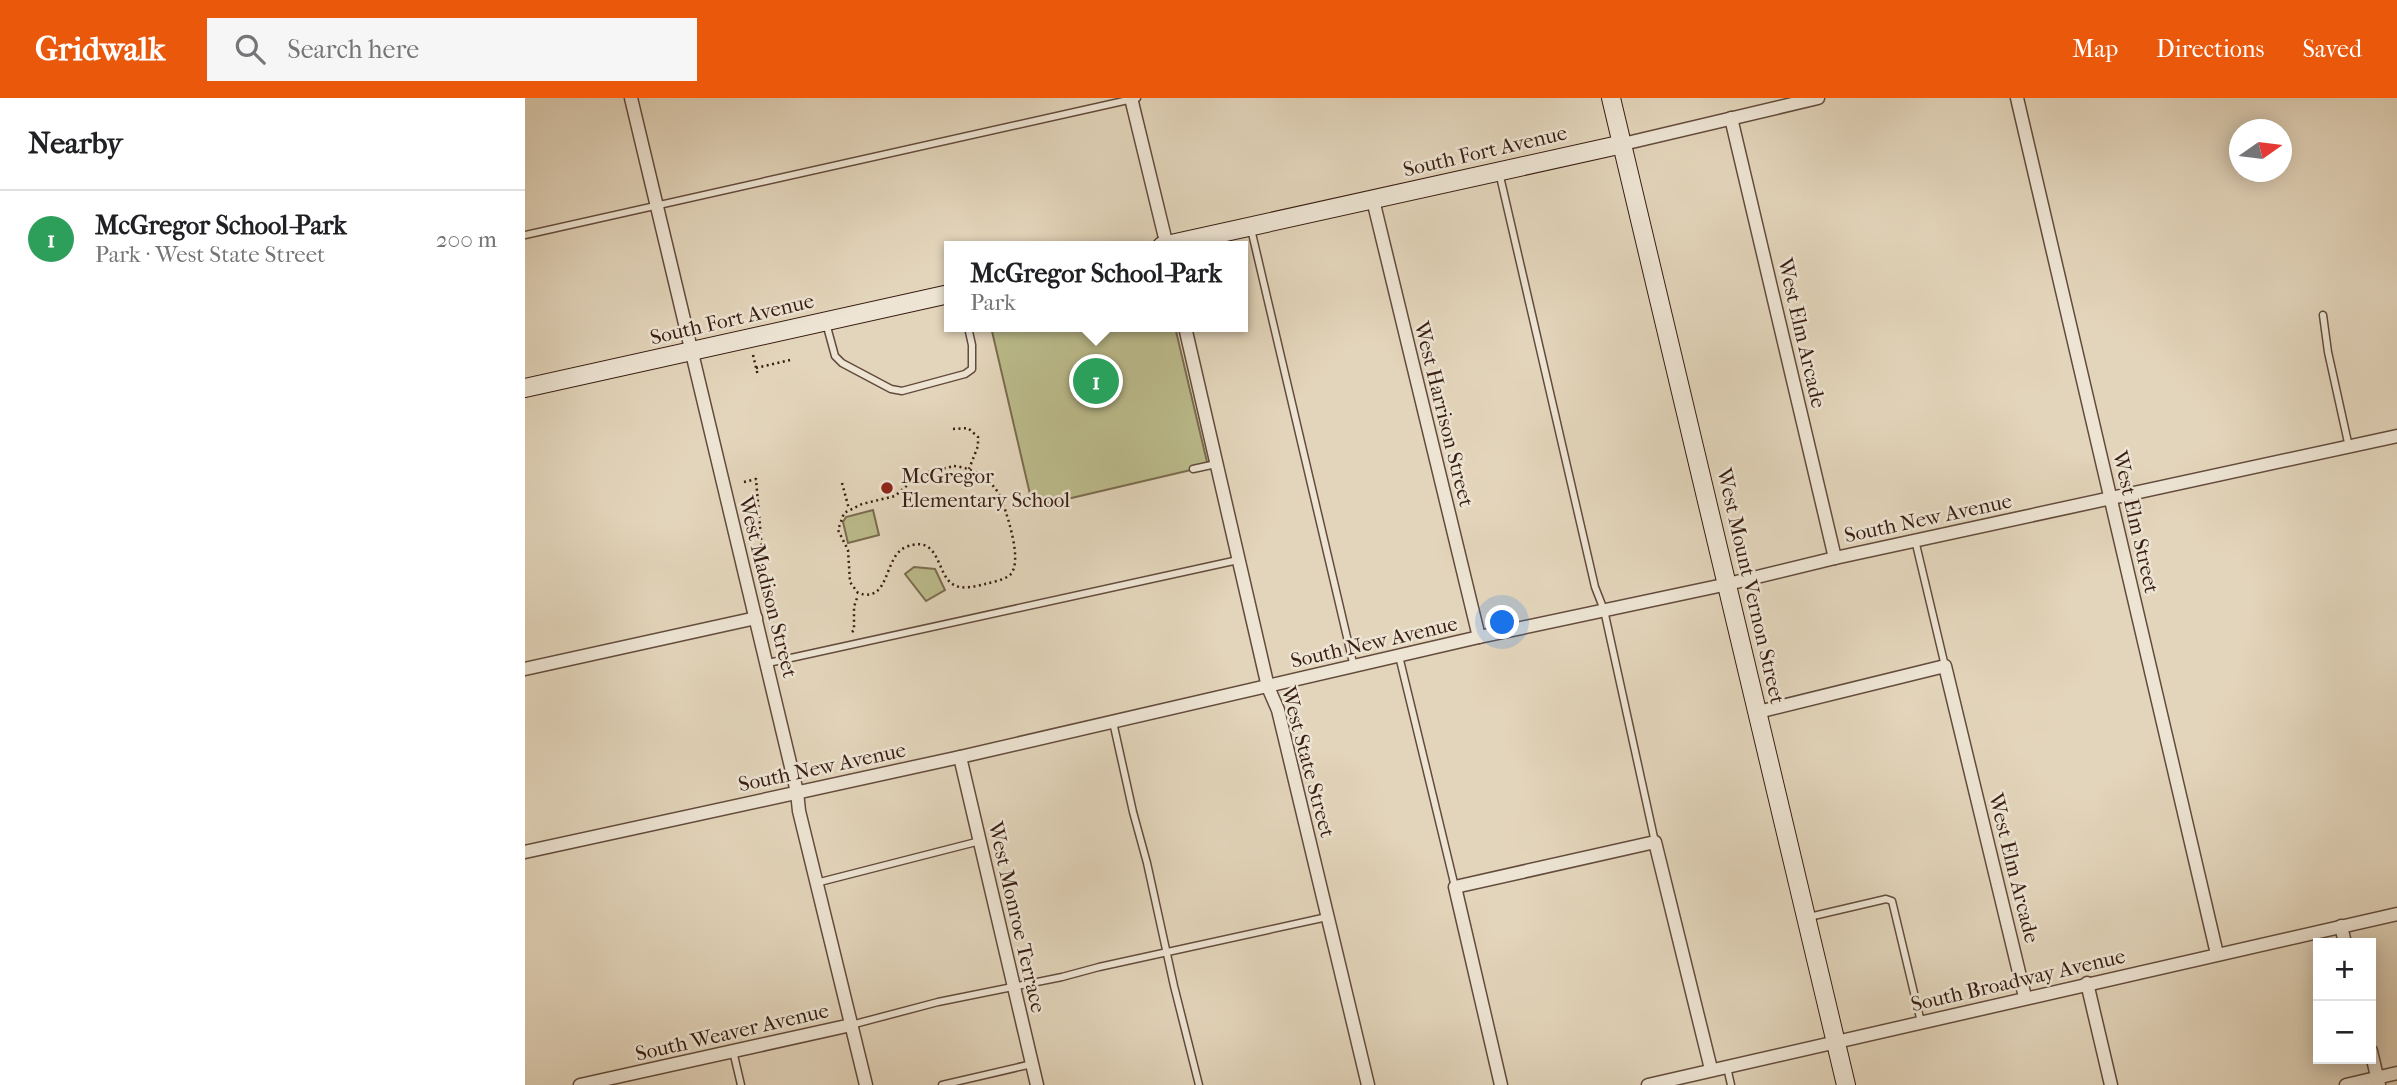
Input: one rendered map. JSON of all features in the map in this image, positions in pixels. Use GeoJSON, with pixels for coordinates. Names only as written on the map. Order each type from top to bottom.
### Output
{"type":"FeatureCollection","features":[{"type":"Feature","properties":{"kind":"street","name":"West Madison Street"},"geometry":{"type":"LineString","coordinates":[[631,98],[768,663],[816,883],[866,1085]]}},
{"type":"Feature","properties":{"kind":"street"},"geometry":{"type":"LineString","coordinates":[[1133,98],[1164,241]]}},
{"type":"Feature","properties":{"kind":"street","name":"West Mount Vernon Street"},"geometry":{"type":"LineString","coordinates":[[1611,98],[1846,1085]]}},
{"type":"Feature","properties":{"kind":"street","name":"South Fort Avenue"},"geometry":{"type":"LineString","coordinates":[[1187,241],[1818,98]]}},
{"type":"Feature","properties":{"kind":"street","name":"West Elm Street"},"geometry":{"type":"LineString","coordinates":[[2017,98],[2217,954]]}},
{"type":"Feature","properties":{"kind":"street","name":"West Elm Arcade"},"geometry":{"type":"LineString","coordinates":[[1731,118],[1836,558]]}},
{"type":"Feature","properties":{"kind":"street","name":"West Harrison Street"},"geometry":{"type":"LineString","coordinates":[[1373,200],[1479,637]]}},
{"type":"Feature","properties":{"kind":"street","name":"South Fort Avenue"},"geometry":{"type":"LineString","coordinates":[[525,388],[944,295]]}},
{"type":"Feature","properties":{"kind":"street","name":"West State Street"},"geometry":{"type":"LineString","coordinates":[[1186,332],[1268,687],[1278,710],[1368,1085]]}},
{"type":"Feature","properties":{"kind":"street","name":"South New Avenue"},"geometry":{"type":"LineString","coordinates":[[525,852],[960,757],[1915,540],[2397,436]]}},
{"type":"Feature","properties":{"kind":"street"},"geometry":{"type":"LineString","coordinates":[[525,669],[756,618]]}},
{"type":"Feature","properties":{"kind":"street","name":"West Elm Arcade"},"geometry":{"type":"LineString","coordinates":[[1945,666],[2025,997]]}},
{"type":"Feature","properties":{"kind":"street"},"geometry":{"type":"LineString","coordinates":[[1758,712],[1945,666]]}},
{"type":"Feature","properties":{"kind":"street","name":"West Monroe Terrace"},"geometry":{"type":"LineString","coordinates":[[960,757],[1037,1085]]}},
{"type":"Feature","properties":{"kind":"street"},"geometry":{"type":"LineString","coordinates":[[1501,1085],[1455,887],[1655,842],[1711,1069]]}},
{"type":"Feature","properties":{"kind":"street","name":"South Broadway Avenue"},"geometry":{"type":"LineString","coordinates":[[1648,1085],[2397,914]]}},
{"type":"Feature","properties":{"kind":"street"},"geometry":{"type":"LineString","coordinates":[[2341,926],[2344,938]]}},
{"type":"Feature","properties":{"kind":"street"},"geometry":{"type":"LineString","coordinates":[[2087,983],[2111,1085]]}},
{"type":"Feature","properties":{"kind":"street","name":"South Weaver Avenue"},"geometry":{"type":"LineString","coordinates":[[580,1085],[851,1025]]}},
{"type":"Feature","properties":{"kind":"street"},"geometry":{"type":"LineString","coordinates":[[2374,1064],[2378,1082]]}},
{"type":"Feature","properties":{"kind":"street"},"geometry":{"type":"LineString","coordinates":[[2346,1085],[2378,1082],[2397,1073]]}},
{"type":"Feature","properties":{"kind":"lane"},"geometry":{"type":"LineString","coordinates":[[525,235],[1133,98]]}},
{"type":"Feature","properties":{"kind":"lane"},"geometry":{"type":"LineString","coordinates":[[1499,172],[1595,587],[1604,610],[1655,842]]}},
{"type":"Feature","properties":{"kind":"lane"},"geometry":{"type":"LineString","coordinates":[[1250,227],[1354,667]]}},
{"type":"Feature","properties":{"kind":"lane"},"geometry":{"type":"LineString","coordinates":[[2323,315],[2328,352],[2349,447]]}},
{"type":"Feature","properties":{"kind":"lane"},"geometry":{"type":"LineString","coordinates":[[826,321],[835,356],[842,363],[891,389],[902,391],[965,374],[972,369],[969,332]]}},
{"type":"Feature","properties":{"kind":"lane"},"geometry":{"type":"LineString","coordinates":[[1193,469],[1216,464]]}},
{"type":"Feature","properties":{"kind":"lane"},"geometry":{"type":"LineString","coordinates":[[1915,540],[1945,666]]}},
{"type":"Feature","properties":{"kind":"lane"},"geometry":{"type":"LineString","coordinates":[[768,663],[1238,561]]}},
{"type":"Feature","properties":{"kind":"lane"},"geometry":{"type":"LineString","coordinates":[[1399,656],[1455,887]]}},
{"type":"Feature","properties":{"kind":"lane"},"geometry":{"type":"LineString","coordinates":[[1113,722],[1199,1085]]}},
{"type":"Feature","properties":{"kind":"lane"},"geometry":{"type":"LineString","coordinates":[[816,883],[980,841]]}},
{"type":"Feature","properties":{"kind":"lane"},"geometry":{"type":"LineString","coordinates":[[1807,917],[1886,899],[1892,901],[1921,1022]]}},
{"type":"Feature","properties":{"kind":"lane"},"geometry":{"type":"LineString","coordinates":[[851,1025],[938,1002],[1328,917]]}},
{"type":"Feature","properties":{"kind":"lane"},"geometry":{"type":"LineString","coordinates":[[733,1051],[741,1085]]}},
{"type":"Feature","properties":{"kind":"lane"},"geometry":{"type":"LineString","coordinates":[[942,1085],[1032,1064]]}},
{"type":"Feature","properties":{"kind":"lane"},"geometry":{"type":"LineString","coordinates":[[1726,1066],[1731,1085]]}},
{"type":"Feature","properties":{"kind":"path"},"geometry":{"type":"LineString","coordinates":[[753,352],[758,376]]}},
{"type":"Feature","properties":{"kind":"path"},"geometry":{"type":"LineString","coordinates":[[757,368],[790,360]]}},
{"type":"Feature","properties":{"kind":"path"},"geometry":{"type":"LineString","coordinates":[[953,429],[968,428],[978,437],[978,446],[969,469]]}},
{"type":"Feature","properties":{"kind":"path"},"geometry":{"type":"LineString","coordinates":[[945,467],[969,469],[989,481],[1001,497],[1017,559],[1012,574],[979,586],[957,587],[948,580],[936,555],[926,547],[914,544],[895,554],[884,585],[880,589],[867,595],[858,593],[850,582],[848,550],[838,530],[843,513],[895,496],[920,474],[945,467]]}},
{"type":"Feature","properties":{"kind":"path"},"geometry":{"type":"LineString","coordinates":[[744,482],[756,479],[763,562]]}},
{"type":"Feature","properties":{"kind":"path"},"geometry":{"type":"LineString","coordinates":[[842,483],[849,509]]}},
{"type":"Feature","properties":{"kind":"path"},"geometry":{"type":"LineString","coordinates":[[843,634],[854,630],[854,607],[858,593]]}},
{"type":"Feature","properties":{"kind":"green space"},"geometry":{"type":"Polygon","coordinates":[[[992,332],[1176,332],[1208,466],[1033,507],[992,332]]]}},
{"type":"Feature","properties":{"kind":"green space"},"geometry":{"type":"Polygon","coordinates":[[[873,510],[879,535],[848,543],[843,522],[846,517],[873,510]]]}},
{"type":"Feature","properties":{"kind":"green space"},"geometry":{"type":"Polygon","coordinates":[[[914,567],[935,569],[945,590],[926,601],[905,574],[914,567]]]}},
{"type":"Feature","properties":{"kind":"place","name":"McGregor School-Park"},"geometry":{"type":"Point","coordinates":[1096,381]}},
{"type":"Feature","properties":{"kind":"place","name":"McGregor Elementary School"},"geometry":{"type":"Point","coordinates":[887,488]}}]}
